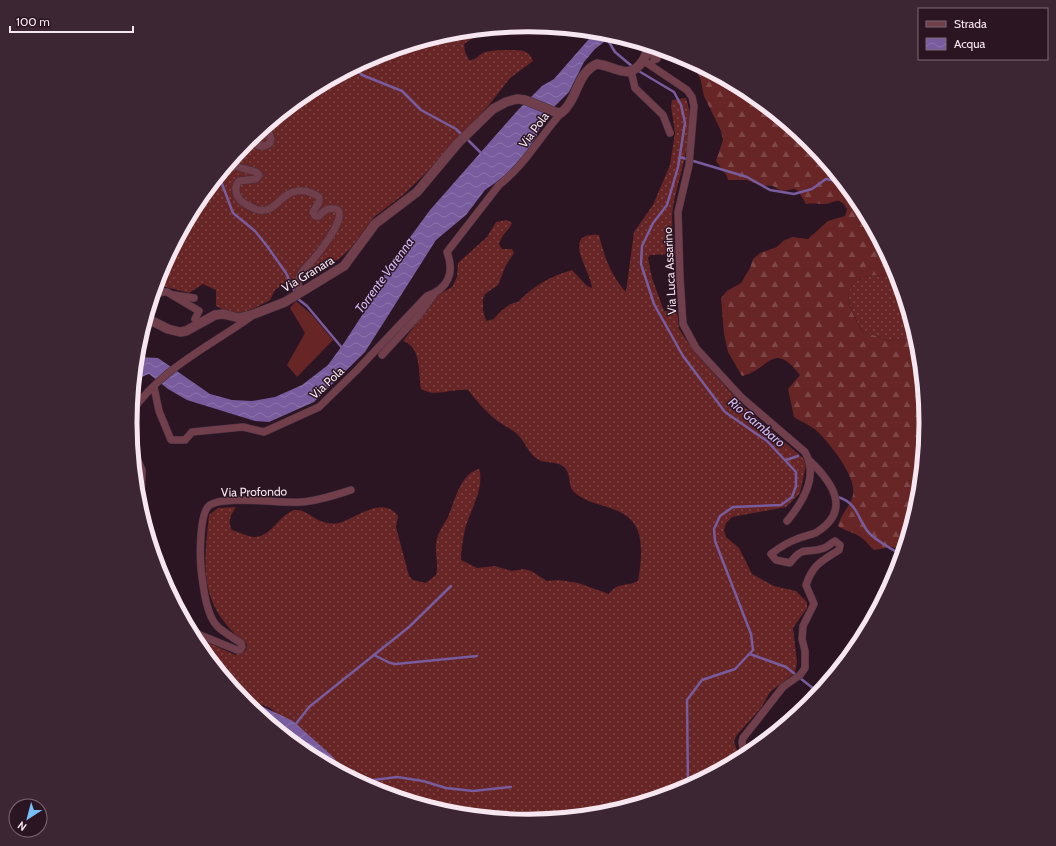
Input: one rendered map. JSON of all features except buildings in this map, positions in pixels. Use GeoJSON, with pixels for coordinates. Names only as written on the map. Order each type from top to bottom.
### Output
{"type":"FeatureCollection","features":[{"type":"Feature","properties":{"kind":"street"},"geometry":{"type":"LineString","coordinates":[[558,113],[567,108],[580,80],[590,67],[598,64],[623,72],[631,71],[643,62],[647,51]]}},
{"type":"Feature","properties":{"kind":"street"},"geometry":{"type":"LineString","coordinates":[[654,53],[654,60],[657,59],[657,54]]}},
{"type":"Feature","properties":{"kind":"street","name":"Via Luca Assarino"},"geometry":{"type":"LineString","coordinates":[[643,62],[687,90],[692,96],[694,106],[689,165],[678,212],[683,324],[696,348],[728,383],[805,452],[810,462],[824,475],[834,490],[837,507],[831,519],[817,532],[796,539],[771,554],[776,560],[790,563],[798,553],[824,549],[835,541],[840,545],[839,550],[825,558],[811,570],[806,585],[814,604],[803,626],[802,639],[805,651],[805,668],[800,675],[783,688],[743,738],[743,749]]}},
{"type":"Feature","properties":{"kind":"street"},"geometry":{"type":"LineString","coordinates":[[631,71],[635,88],[663,115],[670,133]]}},
{"type":"Feature","properties":{"kind":"street","name":"Via Granara"},"geometry":{"type":"LineString","coordinates":[[138,403],[177,364],[254,314],[285,302],[344,266],[375,224],[417,192],[458,143],[493,109],[506,102],[517,99],[525,100],[558,113]]}},
{"type":"Feature","properties":{"kind":"street","name":"Via Pola"},"geometry":{"type":"LineString","coordinates":[[382,355],[419,316],[435,293],[444,286],[450,276],[450,262],[447,252],[498,185],[508,178],[523,162],[558,113]]}},
{"type":"Feature","properties":{"kind":"street"},"geometry":{"type":"LineString","coordinates":[[256,143],[262,147],[270,143],[271,139],[268,131]]}},
{"type":"Feature","properties":{"kind":"street"},"geometry":{"type":"LineString","coordinates":[[236,163],[238,167],[256,172],[259,176],[256,179],[239,181],[236,184],[236,192],[242,203],[258,211],[263,211],[272,207],[290,194],[298,191],[314,194],[318,197],[319,202],[313,212],[315,216],[319,216],[325,210],[331,208],[337,210],[339,213],[339,220],[328,242],[301,274],[297,283],[300,292]]}},
{"type":"Feature","properties":{"kind":"street"},"geometry":{"type":"LineString","coordinates":[[159,293],[162,292],[171,295],[194,298]]}},
{"type":"Feature","properties":{"kind":"street","name":"Via Pola"},"geometry":{"type":"LineString","coordinates":[[154,387],[159,411],[171,440],[185,440],[192,432],[243,427],[264,432],[319,407],[357,370],[427,296],[435,293]]}},
{"type":"Feature","properties":{"kind":"street"},"geometry":{"type":"LineString","coordinates":[[171,295],[199,311],[195,319]]}},
{"type":"Feature","properties":{"kind":"street"},"geometry":{"type":"LineString","coordinates":[[151,320],[168,329],[180,332],[186,331],[215,315],[223,314],[239,318],[254,314]]}},
{"type":"Feature","properties":{"kind":"street"},"geometry":{"type":"LineString","coordinates":[[787,521],[798,508],[808,488],[810,462]]}},
{"type":"Feature","properties":{"kind":"street"},"geometry":{"type":"LineString","coordinates":[[139,464],[142,470],[142,482]]}},
{"type":"Feature","properties":{"kind":"street","name":"Via Profondo"},"geometry":{"type":"LineString","coordinates":[[200,635],[237,650],[240,650],[242,647],[240,643],[217,626],[210,611],[204,588],[201,566],[203,520],[204,513],[211,504],[244,501],[300,503],[317,500],[352,490]]}},
{"type":"Feature","properties":{"kind":"green space"},"geometry":{"type":"Polygon","coordinates":[[[472,36],[473,38],[464,44],[465,52],[469,60],[476,58],[485,52],[492,51],[520,50],[526,52],[530,56],[533,61],[510,78],[489,105],[424,175],[403,195],[374,217],[350,249],[339,259],[305,277],[292,279],[275,290],[270,300],[253,309],[239,313],[216,306],[216,290],[203,284],[189,293],[162,286],[177,250],[189,227],[218,185],[234,165],[270,129],[311,98],[355,72],[378,62],[427,45],[472,36]]]}},
{"type":"Feature","properties":{"kind":"green space"},"geometry":{"type":"Polygon","coordinates":[[[694,69],[724,84],[766,113],[786,129],[822,165],[853,206],[867,228],[889,273],[890,275],[865,277],[856,282],[851,287],[849,301],[854,316],[862,331],[887,340],[896,341],[909,338],[916,372],[919,423],[916,474],[906,524],[898,549],[892,547],[874,550],[860,536],[838,526],[852,499],[853,488],[851,479],[842,461],[823,437],[809,425],[794,417],[788,389],[800,375],[791,364],[783,359],[777,358],[771,360],[751,373],[742,376],[728,352],[724,334],[721,298],[727,291],[741,283],[750,268],[753,259],[760,253],[777,247],[783,241],[792,237],[808,239],[828,221],[845,216],[847,209],[842,202],[839,201],[825,204],[806,204],[799,192],[795,189],[781,191],[773,186],[759,185],[747,180],[728,180],[727,176],[716,161],[723,140],[721,131],[704,96],[700,77],[694,69]]]}},
{"type":"Feature","properties":{"kind":"green space"},"geometry":{"type":"Polygon","coordinates":[[[686,98],[690,127],[672,217],[675,254],[650,255],[648,258],[652,278],[664,311],[677,312],[679,329],[694,351],[742,405],[804,459],[806,465],[800,493],[786,507],[732,517],[726,523],[724,530],[726,537],[739,548],[752,574],[774,586],[796,591],[807,602],[807,608],[793,628],[797,662],[795,673],[770,692],[761,708],[736,736],[734,742],[738,753],[701,774],[654,793],[629,801],[579,811],[554,813],[528,814],[477,811],[427,801],[378,784],[355,774],[335,764],[270,708],[255,702],[234,681],[203,640],[235,655],[246,650],[247,645],[231,630],[220,616],[212,602],[206,571],[209,515],[218,508],[236,507],[231,515],[230,524],[232,530],[255,537],[267,533],[285,515],[296,510],[305,512],[321,521],[334,523],[342,522],[371,509],[385,508],[392,510],[398,516],[396,527],[409,576],[413,580],[426,583],[436,575],[436,549],[438,537],[459,489],[467,476],[479,469],[479,491],[465,529],[461,560],[477,568],[495,566],[512,571],[524,569],[531,571],[547,581],[559,580],[578,583],[609,594],[612,590],[619,586],[638,581],[641,560],[640,537],[635,525],[629,518],[622,513],[589,501],[574,492],[568,473],[564,467],[536,458],[518,435],[491,416],[468,390],[432,393],[421,389],[416,355],[409,344],[403,341],[438,295],[452,287],[457,277],[458,263],[487,237],[496,222],[507,220],[512,223],[499,244],[502,249],[512,249],[514,253],[506,265],[498,285],[485,294],[483,299],[483,310],[486,321],[494,319],[504,308],[518,302],[543,282],[572,270],[587,286],[592,288],[580,253],[579,245],[581,239],[587,236],[599,235],[603,251],[612,272],[626,292],[634,232],[653,205],[670,165],[675,133],[671,106],[672,100],[686,98]]]}},
{"type":"Feature","properties":{"kind":"green space"},"geometry":{"type":"Polygon","coordinates":[[[890,275],[906,322],[909,338],[896,341],[887,340],[862,331],[851,308],[849,294],[851,287],[856,282],[865,277],[890,275]]]}},
{"type":"Feature","properties":{"kind":"green space"},"geometry":{"type":"Polygon","coordinates":[[[296,301],[312,315],[333,340],[297,377],[287,365],[305,333],[290,308],[296,301]]]}},
{"type":"Feature","properties":{"kind":"water"},"geometry":{"type":"Polygon","coordinates":[[[590,37],[606,40],[595,49],[584,62],[569,92],[545,116],[536,137],[520,162],[505,176],[485,190],[466,215],[436,240],[365,352],[314,402],[269,422],[255,421],[187,400],[168,389],[149,374],[140,378],[143,357],[158,358],[210,394],[232,400],[252,401],[275,397],[302,385],[328,365],[370,303],[389,266],[430,210],[518,110],[542,86],[554,79],[590,37]]]}},
{"type":"Feature","properties":{"kind":"water"},"geometry":{"type":"Polygon","coordinates":[[[257,704],[293,721],[331,755],[342,767],[290,733],[257,704]]]}},
{"type":"Feature","properties":{"kind":"waterway","name":"Rio Gambaro"},"geometry":{"type":"LineString","coordinates":[[608,41],[615,52],[633,67]]}},
{"type":"Feature","properties":{"kind":"waterway","name":"Rio Gambaro"},"geometry":{"type":"LineString","coordinates":[[637,70],[674,92],[681,105],[685,123],[678,167],[667,205],[653,223],[642,246],[641,264],[654,304],[683,356],[725,412],[767,441],[796,472],[796,486],[792,497],[781,505],[733,507],[720,516],[714,529],[715,541],[751,634],[753,650],[735,669],[702,680],[687,700],[688,780]]}},
{"type":"Feature","properties":{"kind":"waterway"},"geometry":{"type":"LineString","coordinates":[[358,71],[362,75],[402,91],[421,110],[456,129],[462,135]]}},
{"type":"Feature","properties":{"kind":"waterway"},"geometry":{"type":"LineString","coordinates":[[466,138],[482,154]]}},
{"type":"Feature","properties":{"kind":"waterway"},"geometry":{"type":"LineString","coordinates":[[680,157],[747,177],[770,190],[794,194],[812,189],[826,179],[834,181]]}},
{"type":"Feature","properties":{"kind":"waterway"},"geometry":{"type":"LineString","coordinates":[[221,181],[233,213],[255,231],[286,273],[298,299],[307,306],[343,349]]}},
{"type":"Feature","properties":{"kind":"waterway"},"geometry":{"type":"LineString","coordinates":[[786,460],[798,456]]}},
{"type":"Feature","properties":{"kind":"waterway"},"geometry":{"type":"LineString","coordinates":[[838,497],[845,500],[854,508],[870,534],[897,552]]}},
{"type":"Feature","properties":{"kind":"waterway"},"geometry":{"type":"LineString","coordinates":[[295,725],[309,707],[409,627],[451,586]]}},
{"type":"Feature","properties":{"kind":"waterway"},"geometry":{"type":"LineString","coordinates":[[750,654],[786,667],[814,689]]}},
{"type":"Feature","properties":{"kind":"waterway"},"geometry":{"type":"LineString","coordinates":[[374,655],[390,663],[396,664],[477,656]]}},
{"type":"Feature","properties":{"kind":"waterway"},"geometry":{"type":"LineString","coordinates":[[370,780],[397,777],[423,781],[446,788],[473,791],[511,787]]}},
{"type":"Feature","properties":{"kind":"water label","name":"Torrente Varenna"},"geometry":{"type":"Point","coordinates":[384,275]}}]}
